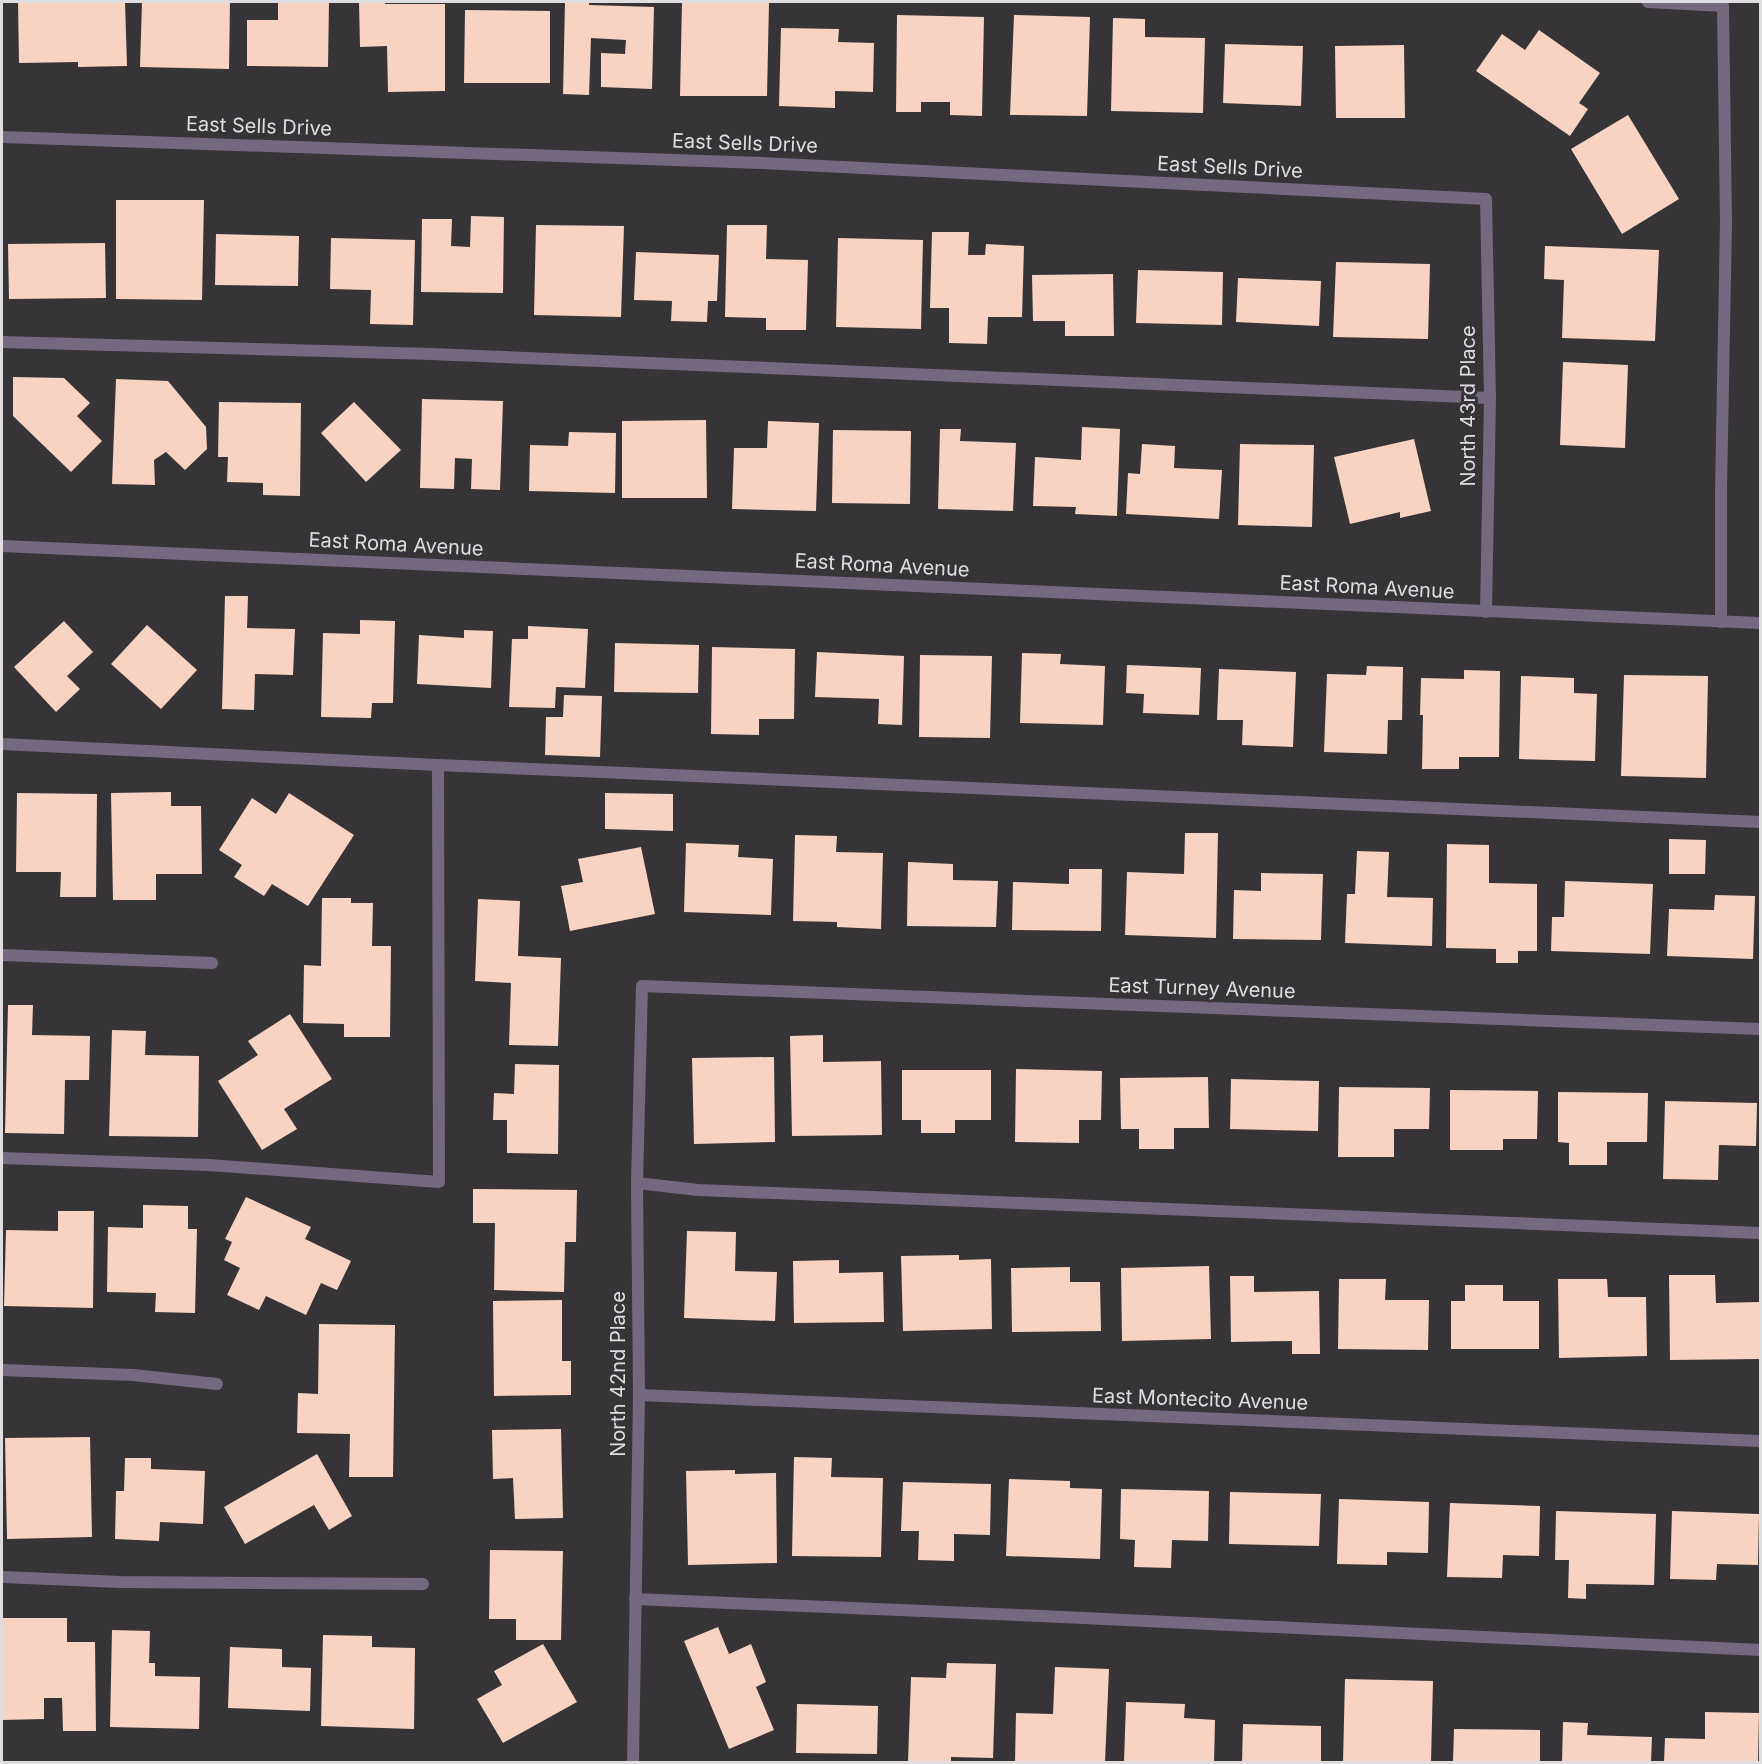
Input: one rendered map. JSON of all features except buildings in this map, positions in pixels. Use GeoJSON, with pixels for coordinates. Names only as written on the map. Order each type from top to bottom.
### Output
{"type":"FeatureCollection","features":[{"type":"Feature","properties":{"kind":"street"},"geometry":{"type":"LineString","coordinates":[[1648,2],[1723,6],[1726,222],[1721,622]]}},
{"type":"Feature","properties":{"kind":"street","name":"East Sells Drive"},"geometry":{"type":"LineString","coordinates":[[2,137],[762,163],[1486,200]]}},
{"type":"Feature","properties":{"kind":"street","name":"North 43rd Place"},"geometry":{"type":"LineString","coordinates":[[1486,200],[1490,398],[1486,612]]}},
{"type":"Feature","properties":{"kind":"street"},"geometry":{"type":"LineString","coordinates":[[2,342],[443,355],[1490,398]]}},
{"type":"Feature","properties":{"kind":"street","name":"East Roma Avenue"},"geometry":{"type":"LineString","coordinates":[[2,546],[1761,623]]}},
{"type":"Feature","properties":{"kind":"street"},"geometry":{"type":"LineString","coordinates":[[2,744],[1761,822]]}},
{"type":"Feature","properties":{"kind":"street"},"geometry":{"type":"LineString","coordinates":[[2,1158],[209,1165],[439,1182],[438,765]]}},
{"type":"Feature","properties":{"kind":"street"},"geometry":{"type":"LineString","coordinates":[[2,955],[212,963]]}},
{"type":"Feature","properties":{"kind":"street","name":"East Turney Avenue"},"geometry":{"type":"LineString","coordinates":[[642,986],[1761,1029]]}},
{"type":"Feature","properties":{"kind":"street","name":"North 42nd Place"},"geometry":{"type":"LineString","coordinates":[[633,1762],[639,1395],[637,1184],[642,986]]}},
{"type":"Feature","properties":{"kind":"street"},"geometry":{"type":"LineString","coordinates":[[637,1184],[698,1190],[1761,1233]]}},
{"type":"Feature","properties":{"kind":"street"},"geometry":{"type":"LineString","coordinates":[[2,1370],[133,1375],[217,1384]]}},
{"type":"Feature","properties":{"kind":"street","name":"East Montecito Avenue"},"geometry":{"type":"LineString","coordinates":[[639,1395],[1761,1441]]}},
{"type":"Feature","properties":{"kind":"street"},"geometry":{"type":"LineString","coordinates":[[2,1577],[120,1582],[423,1584]]}},
{"type":"Feature","properties":{"kind":"street"},"geometry":{"type":"LineString","coordinates":[[635,1599],[1761,1650]]}}]}
